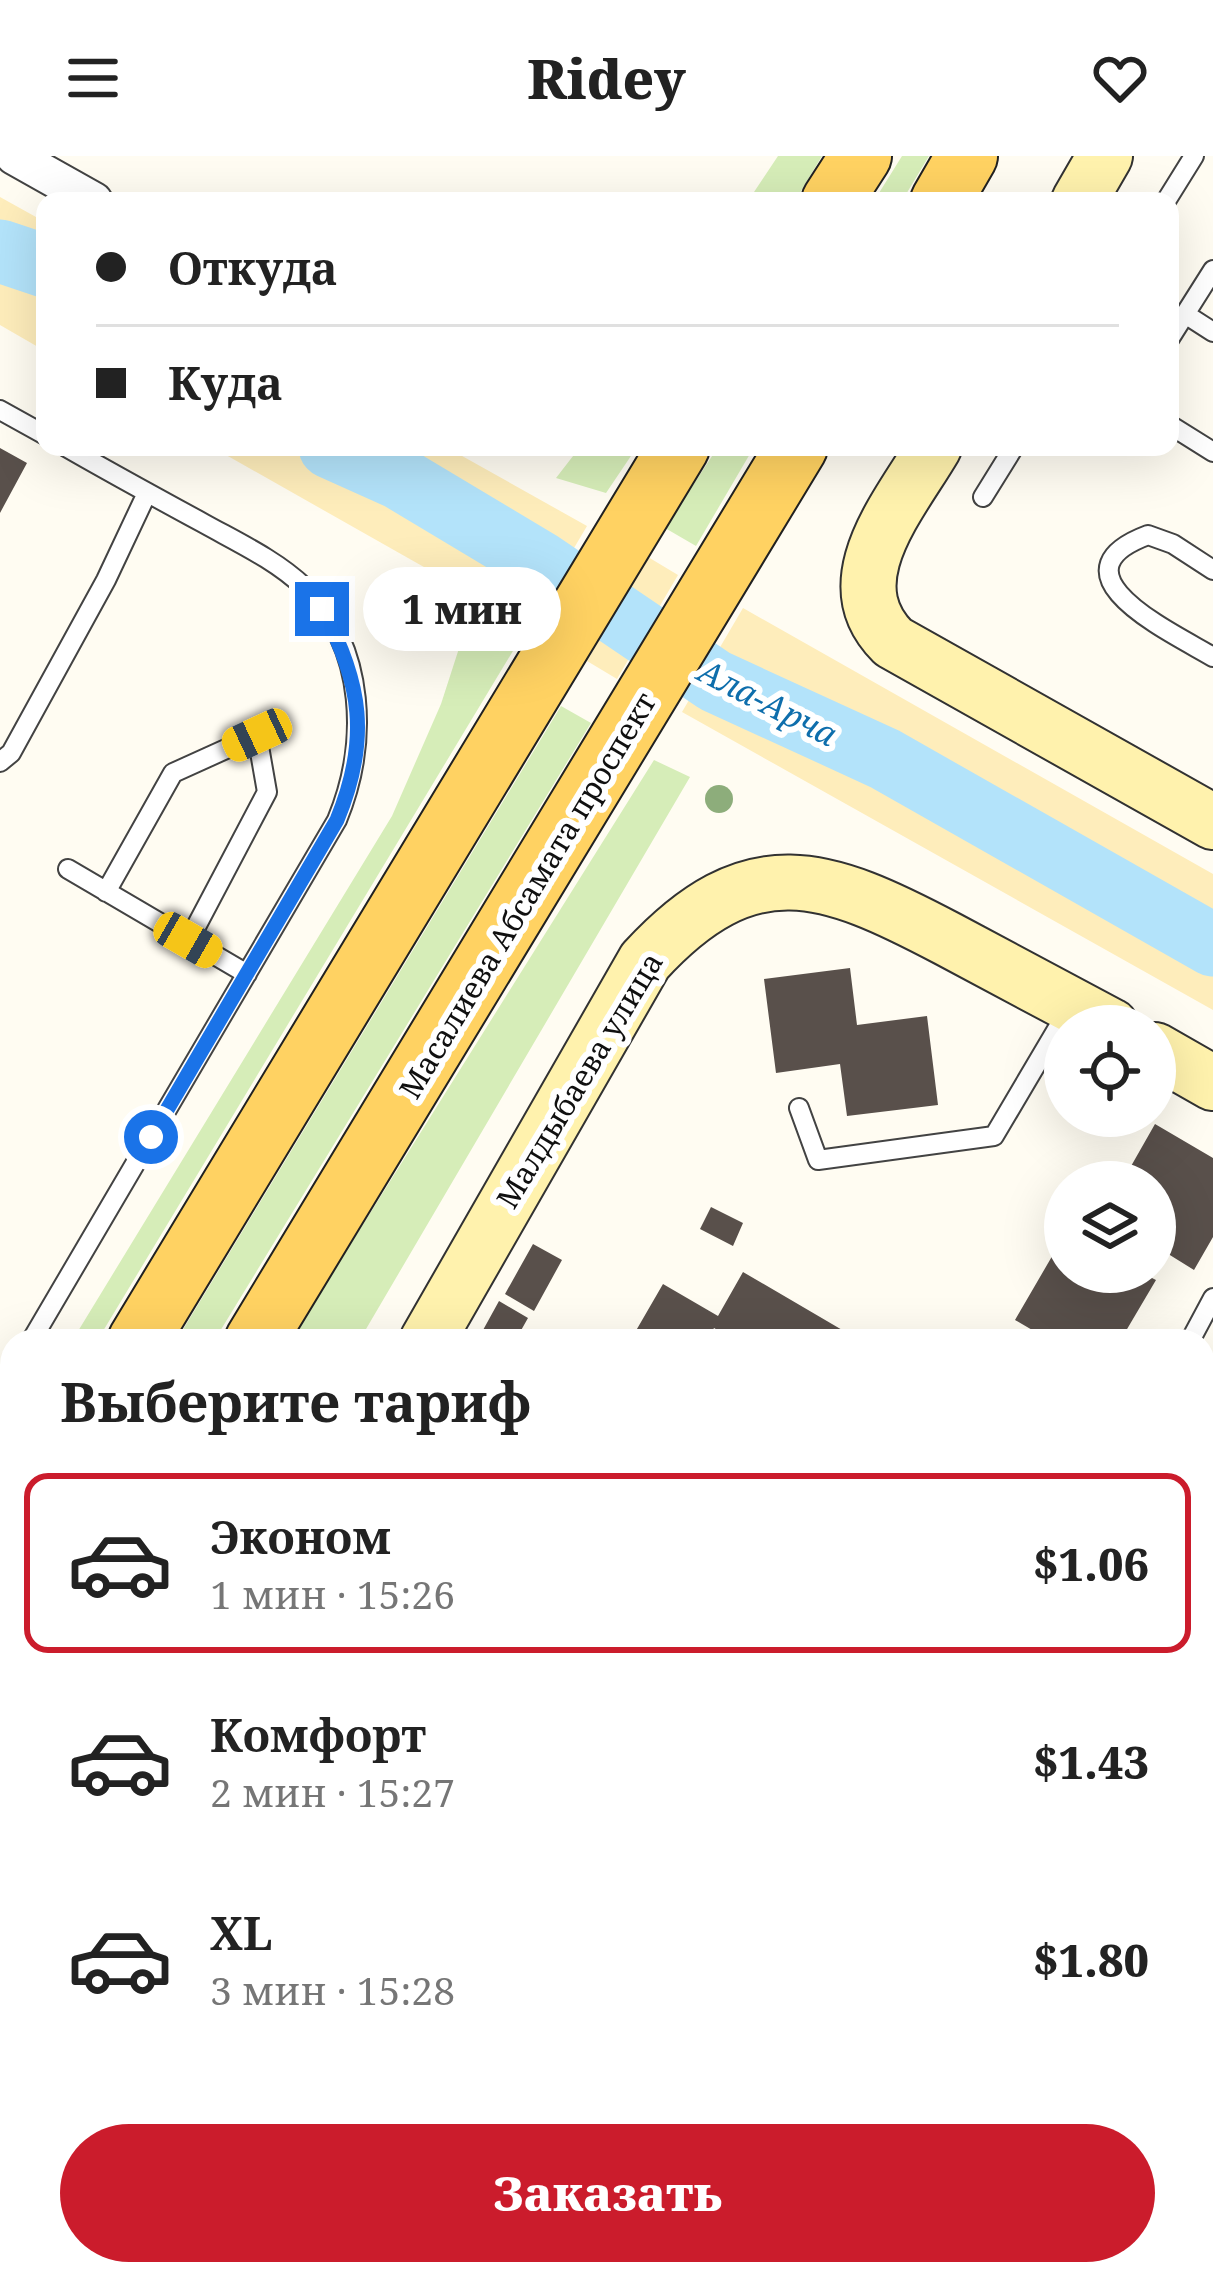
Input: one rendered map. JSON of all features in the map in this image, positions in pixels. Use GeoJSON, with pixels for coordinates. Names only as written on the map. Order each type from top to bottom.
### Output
{"type":"FeatureCollection","features":[{"type":"Feature","properties":{"kind":"main road"},"geometry":{"type":"LineString","coordinates":[[838,192],[861,156]]}},
{"type":"Feature","properties":{"kind":"main road"},"geometry":{"type":"LineString","coordinates":[[946,192],[967,156]]}},
{"type":"Feature","properties":{"kind":"main road"},"geometry":{"type":"LineString","coordinates":[[144,1329],[673,456]]}},
{"type":"Feature","properties":{"kind":"main road","name":"Масалиева Абсамата проспект"},"geometry":{"type":"LineString","coordinates":[[262,1329],[792,456]]}},
{"type":"Feature","properties":{"kind":"street"},"geometry":{"type":"LineString","coordinates":[[14,156],[78,192]]}},
{"type":"Feature","properties":{"kind":"street"},"geometry":{"type":"LineString","coordinates":[[1084,192],[1105,156]]}},
{"type":"Feature","properties":{"kind":"street"},"geometry":{"type":"LineString","coordinates":[[929,456],[869,564],[866,586],[877,626],[893,642],[1213,822]]}},
{"type":"Feature","properties":{"kind":"street","name":"Малдыбаева улица"},"geometry":{"type":"LineString","coordinates":[[434,1329],[645,961],[706,907],[758,886],[813,882],[840,888],[891,908],[1072,1005]]}},
{"type":"Feature","properties":{"kind":"street"},"geometry":{"type":"LineString","coordinates":[[1176,1062],[1213,1083]]}},
{"type":"Feature","properties":{"kind":"lane"},"geometry":{"type":"LineString","coordinates":[[1172,192],[1194,156]]}},
{"type":"Feature","properties":{"kind":"lane"},"geometry":{"type":"LineString","coordinates":[[1179,324],[1213,270]]}},
{"type":"Feature","properties":{"kind":"lane"},"geometry":{"type":"LineString","coordinates":[[1185,314],[1213,332]]}},
{"type":"Feature","properties":{"kind":"lane"},"geometry":{"type":"LineString","coordinates":[[0,410],[36,430]]}},
{"type":"Feature","properties":{"kind":"lane"},"geometry":{"type":"LineString","coordinates":[[1179,431],[1213,452]]}},
{"type":"Feature","properties":{"kind":"lane"},"geometry":{"type":"LineString","coordinates":[[38,1329],[337,820],[350,790],[358,736],[355,681],[322,609],[304,587],[258,554],[81,456]]}},
{"type":"Feature","properties":{"kind":"lane"},"geometry":{"type":"LineString","coordinates":[[983,497],[1008,456]]}},
{"type":"Feature","properties":{"kind":"lane"},"geometry":{"type":"LineString","coordinates":[[0,762],[11,753],[106,580],[147,493]]}},
{"type":"Feature","properties":{"kind":"lane"},"geometry":{"type":"LineString","coordinates":[[1213,570],[1148,535],[1127,542],[1113,559],[1110,580],[1118,597],[1213,657]]}},
{"type":"Feature","properties":{"kind":"lane"},"geometry":{"type":"LineString","coordinates":[[106,892],[173,773],[257,735],[267,792],[188,940]]}},
{"type":"Feature","properties":{"kind":"lane"},"geometry":{"type":"LineString","coordinates":[[68,869],[247,974]]}},
{"type":"Feature","properties":{"kind":"lane"},"geometry":{"type":"LineString","coordinates":[[799,1108],[818,1160],[994,1136],[1044,1074]]}},
{"type":"Feature","properties":{"kind":"lane"},"geometry":{"type":"LineString","coordinates":[[1196,1329],[1213,1298]]}},
{"type":"Feature","properties":{"kind":"green space"},"geometry":{"type":"Polygon","coordinates":[[[778,156],[822,156],[800,192],[754,192],[778,156]]]}},
{"type":"Feature","properties":{"kind":"green space"},"geometry":{"type":"Polygon","coordinates":[[[902,156],[929,156],[907,192],[880,192],[902,156]]]}},
{"type":"Feature","properties":{"kind":"green space"},"geometry":{"type":"Polygon","coordinates":[[[573,456],[631,456],[606,493],[556,478],[573,456]]]}},
{"type":"Feature","properties":{"kind":"green space"},"geometry":{"type":"Polygon","coordinates":[[[712,456],[749,456],[696,546],[665,528],[712,456]]]}},
{"type":"Feature","properties":{"kind":"green space"},"geometry":{"type":"Polygon","coordinates":[[[473,605],[528,626],[104,1329],[79,1329],[392,816],[441,704],[473,605]]]}},
{"type":"Feature","properties":{"kind":"green space"},"geometry":{"type":"Polygon","coordinates":[[[561,706],[591,723],[221,1329],[183,1329],[561,706]]]}},
{"type":"Feature","properties":{"kind":"green space"},"geometry":{"type":"Polygon","coordinates":[[[654,760],[690,777],[366,1329],[298,1329],[654,760]]]}},
{"type":"Feature","properties":{"kind":"sand"},"geometry":{"type":"Polygon","coordinates":[[[0,197],[36,217],[36,346],[0,325],[0,197]]]}},
{"type":"Feature","properties":{"kind":"sand"},"geometry":{"type":"Polygon","coordinates":[[[228,456],[462,456],[587,526],[528,626],[228,456]]]}},
{"type":"Feature","properties":{"kind":"sand"},"geometry":{"type":"Polygon","coordinates":[[[648,557],[678,575],[617,679],[587,661],[648,557]]]}},
{"type":"Feature","properties":{"kind":"sand"},"geometry":{"type":"Polygon","coordinates":[[[743,608],[1213,874],[1213,1010],[682,712],[743,608]]]}},
{"type":"Feature","properties":{"kind":"building"},"geometry":{"type":"Polygon","coordinates":[[[0,448],[27,463],[0,513],[0,448]]]}},
{"type":"Feature","properties":{"kind":"building"},"geometry":{"type":"Polygon","coordinates":[[[850,968],[857,1025],[927,1016],[938,1105],[847,1116],[840,1064],[776,1073],[764,979],[850,968]]]}},
{"type":"Feature","properties":{"kind":"building"},"geometry":{"type":"Polygon","coordinates":[[[1176,1136],[1213,1158],[1213,1237],[1194,1270],[1176,1259],[1176,1161],[1134,1161],[1148,1137],[1176,1136]]]}},
{"type":"Feature","properties":{"kind":"building"},"geometry":{"type":"Polygon","coordinates":[[[711,1207],[743,1223],[733,1246],[700,1229],[711,1207]]]}},
{"type":"Feature","properties":{"kind":"building"},"geometry":{"type":"Polygon","coordinates":[[[533,1244],[562,1260],[534,1311],[505,1294],[533,1244]]]}},
{"type":"Feature","properties":{"kind":"building"},"geometry":{"type":"Polygon","coordinates":[[[1044,1270],[1044,1293],[1148,1293],[1127,1329],[1030,1329],[1015,1320],[1044,1270]]]}},
{"type":"Feature","properties":{"kind":"building"},"geometry":{"type":"Polygon","coordinates":[[[743,1272],[840,1329],[637,1329],[663,1284],[718,1316],[743,1272]]]}},
{"type":"Feature","properties":{"kind":"building"},"geometry":{"type":"Polygon","coordinates":[[[499,1301],[528,1318],[522,1329],[484,1329],[499,1301]]]}},
{"type":"Feature","properties":{"kind":"waterway","name":"Ала-Арча"},"geometry":{"type":"LineString","coordinates":[[0,251],[36,263]]}},
{"type":"Feature","properties":{"kind":"waterway","name":"Ала-Арча"},"geometry":{"type":"LineString","coordinates":[[350,456],[399,478],[541,563],[715,681],[885,759],[1213,945]]}},
{"type":"Feature","properties":{"kind":"route"},"geometry":{"type":"LineString","coordinates":[[151,1137],[337,820],[350,790],[358,736],[355,681],[322,609]]}}]}
